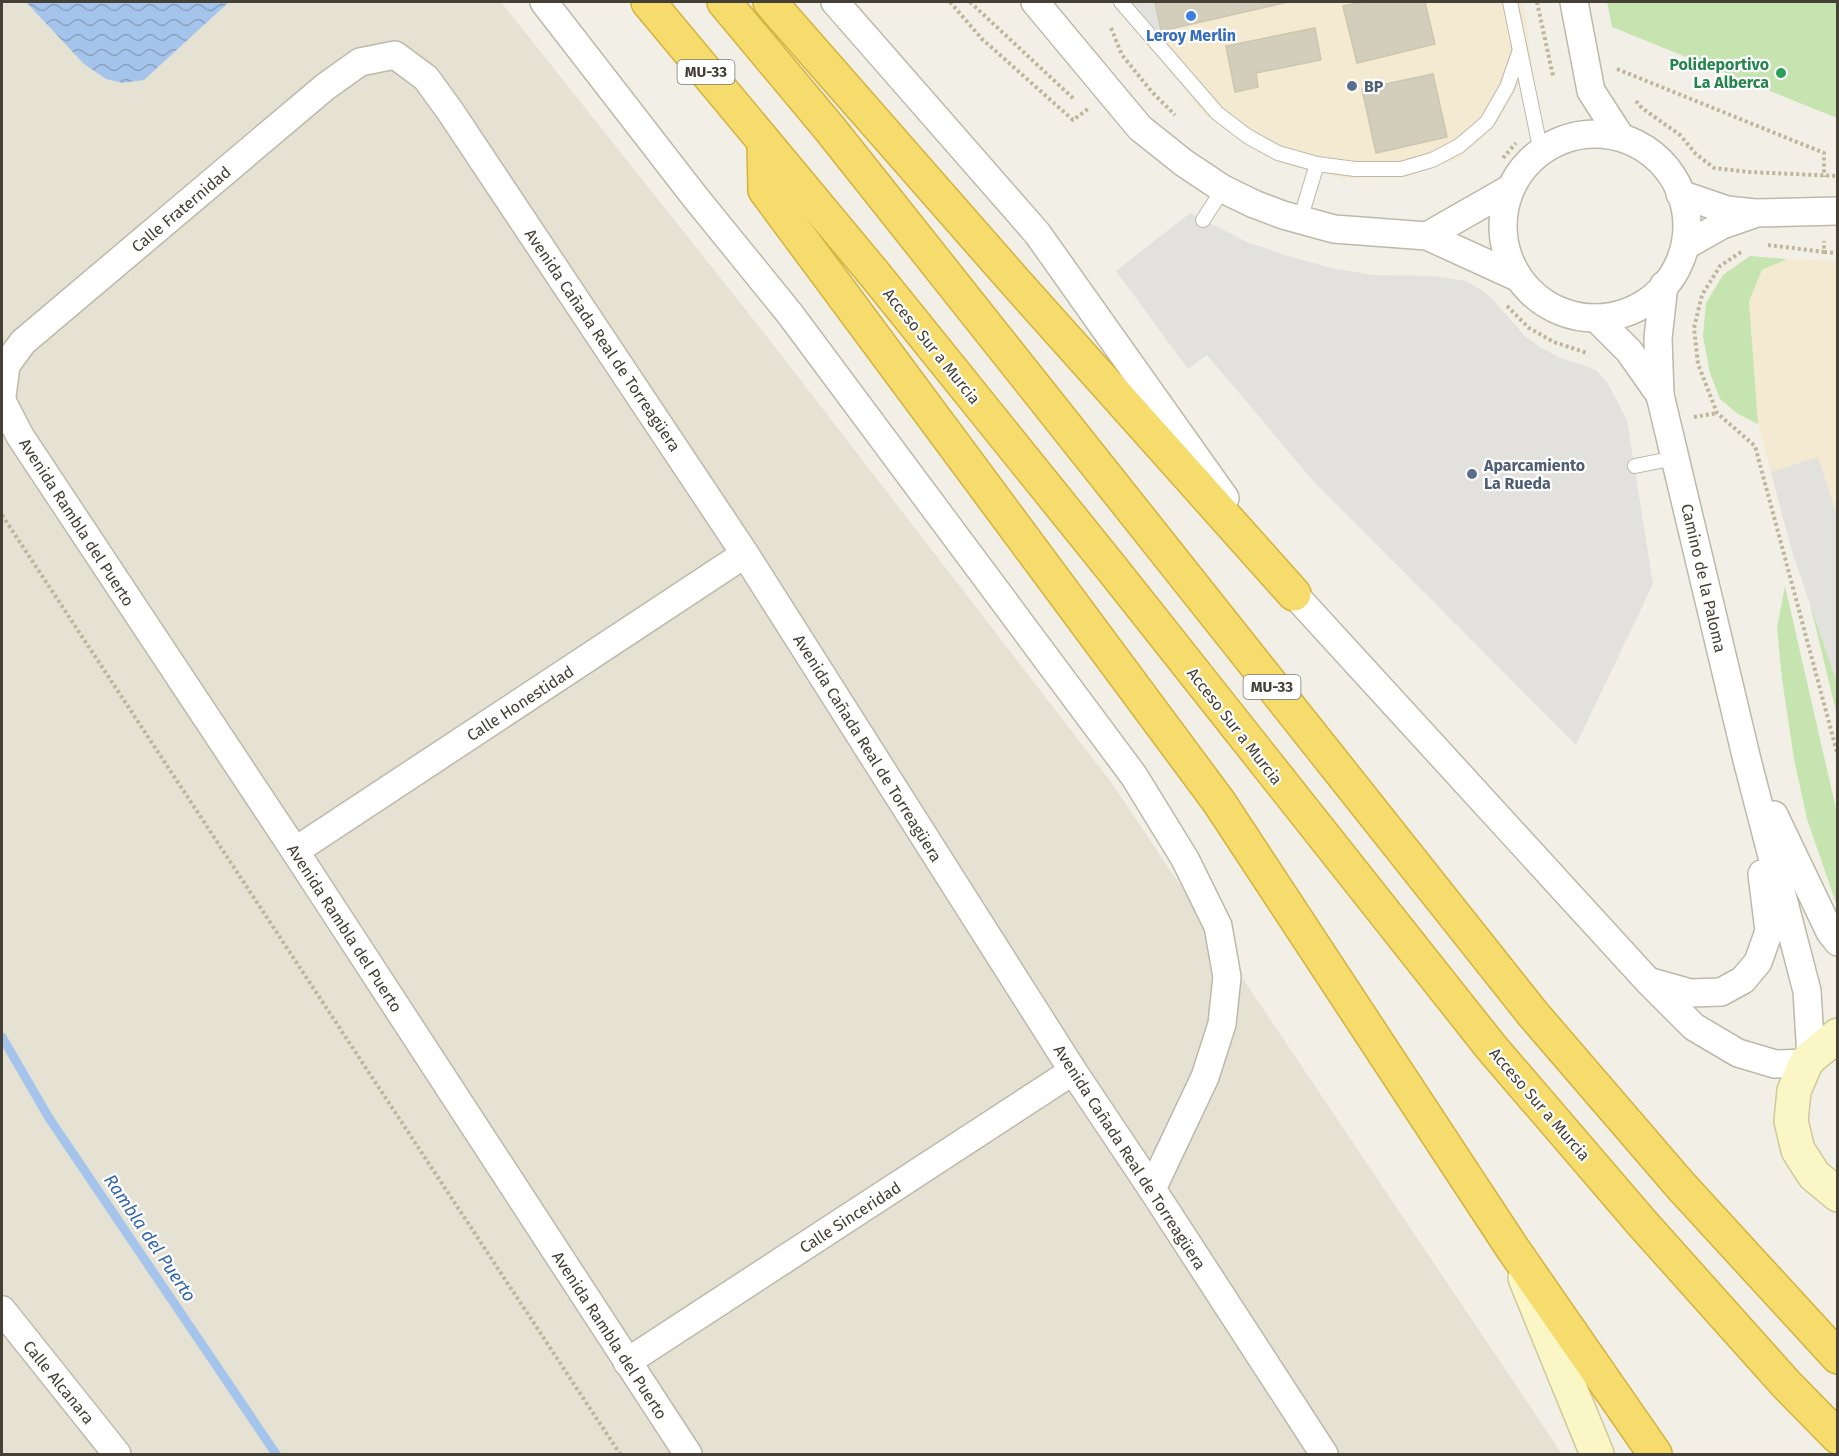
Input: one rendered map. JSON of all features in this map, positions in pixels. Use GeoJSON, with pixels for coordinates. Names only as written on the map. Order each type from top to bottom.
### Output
{"type":"FeatureCollection","features":[{"type":"Feature","properties":{"kind":"highway","name":"Acceso Sur a Murcia"},"geometry":{"type":"LineString","coordinates":[[648,2],[876,276],[1113,570],[1491,1047],[1786,1384],[1838,1437]]}},
{"type":"Feature","properties":{"kind":"highway","name":"MU-33"},"geometry":{"type":"LineString","coordinates":[[724,2],[860,167],[1533,1014],[1681,1185],[1838,1357]]}},
{"type":"Feature","properties":{"kind":"highway"},"geometry":{"type":"LineString","coordinates":[[770,2],[1010,276],[1294,594]]}},
{"type":"Feature","properties":{"kind":"highway"},"geometry":{"type":"LineString","coordinates":[[764,142],[765,190],[1219,802],[1513,1249],[1655,1455]]}},
{"type":"Feature","properties":{"kind":"street"},"geometry":{"type":"LineString","coordinates":[[544,2],[695,197],[805,333],[1134,776],[1185,859],[1218,926],[1227,977],[1222,1024],[1205,1077],[1152,1189]]}},
{"type":"Feature","properties":{"kind":"street"},"geometry":{"type":"LineString","coordinates":[[835,2],[1037,233],[1294,594],[1648,981],[1694,1027],[1738,1053],[1774,1064],[1808,1060]]}},
{"type":"Feature","properties":{"kind":"street"},"geometry":{"type":"LineString","coordinates":[[1035,2],[1140,128],[1184,163],[1223,189],[1254,204],[1334,229],[1427,236],[1519,278]]}},
{"type":"Feature","properties":{"kind":"street"},"geometry":{"type":"LineString","coordinates":[[1574,2],[1589,81],[1620,136]]}},
{"type":"Feature","properties":{"kind":"street","name":"Avenida Cañada Real de Torreagüera"},"geometry":{"type":"LineString","coordinates":[[395,55],[426,78],[450,111],[745,554],[1072,1071],[1152,1189],[1324,1455]]}},
{"type":"Feature","properties":{"kind":"street","name":"Calle Fraternidad"},"geometry":{"type":"LineString","coordinates":[[2,396],[6,365],[23,342],[325,87],[360,62],[395,55]]}},
{"type":"Feature","properties":{"kind":"street"},"geometry":{"type":"LineString","coordinates":[[1581,134],[1589,81]]}},
{"type":"Feature","properties":{"kind":"street"},"geometry":{"type":"LineString","coordinates":[[1581,134],[1620,136],[1652,153],[1676,180],[1687,215],[1685,246],[1673,275],[1653,298],[1625,313],[1596,318],[1566,314],[1540,300],[1519,278],[1506,250],[1503,218],[1511,188],[1528,162],[1554,143],[1581,134]]}},
{"type":"Feature","properties":{"kind":"street"},"geometry":{"type":"LineString","coordinates":[[1427,236],[1511,188]]}},
{"type":"Feature","properties":{"kind":"street"},"geometry":{"type":"LineString","coordinates":[[1680,194],[1726,210],[1755,213],[1831,212]]}},
{"type":"Feature","properties":{"kind":"street"},"geometry":{"type":"LineString","coordinates":[[1685,246],[1722,225],[1755,213]]}},
{"type":"Feature","properties":{"kind":"street","name":"Camino de la Paloma"},"geometry":{"type":"LineString","coordinates":[[1664,285],[1658,338],[1660,395],[1748,760],[1807,991],[1808,1060]]}},
{"type":"Feature","properties":{"kind":"street","name":"Camino de la Paloma"},"geometry":{"type":"LineString","coordinates":[[1596,318],[1629,351],[1660,395]]}},
{"type":"Feature","properties":{"kind":"street","name":"Avenida Rambla del Puerto"},"geometry":{"type":"LineString","coordinates":[[2,401],[20,436],[295,851],[688,1455]]}},
{"type":"Feature","properties":{"kind":"street","name":"Calle Honestidad"},"geometry":{"type":"LineString","coordinates":[[295,851],[745,554]]}},
{"type":"Feature","properties":{"kind":"street","name":"Camino de la Paloma"},"geometry":{"type":"LineString","coordinates":[[1748,760],[1830,932],[1838,942]]}},
{"type":"Feature","properties":{"kind":"street","name":"Camino de la Paloma"},"geometry":{"type":"LineString","coordinates":[[1648,981],[1690,993],[1722,992],[1743,980],[1758,962],[1769,931],[1748,760]]}},
{"type":"Feature","properties":{"kind":"street"},"geometry":{"type":"LineString","coordinates":[[1837,1194],[1814,1175],[1798,1150],[1791,1121],[1794,1091],[1808,1060],[1838,1035]]}},
{"type":"Feature","properties":{"kind":"street","name":"Calle Sinceridad"},"geometry":{"type":"LineString","coordinates":[[627,1362],[1072,1071]]}},
{"type":"Feature","properties":{"kind":"street"},"geometry":{"type":"LineString","coordinates":[[1513,1249],[1597,1455]]}},
{"type":"Feature","properties":{"kind":"street","name":"Calle Alcanara"},"geometry":{"type":"LineString","coordinates":[[2,1310],[117,1455]]}},
{"type":"Feature","properties":{"kind":"lane"},"geometry":{"type":"LineString","coordinates":[[1121,2],[1217,113],[1247,136],[1278,153],[1317,164],[1355,169],[1401,169],[1432,160],[1459,146],[1487,122],[1507,87],[1520,50]]}},
{"type":"Feature","properties":{"kind":"lane"},"geometry":{"type":"LineString","coordinates":[[1509,2],[1541,152]]}},
{"type":"Feature","properties":{"kind":"lane"},"geometry":{"type":"LineString","coordinates":[[1300,220],[1317,164]]}},
{"type":"Feature","properties":{"kind":"lane"},"geometry":{"type":"LineString","coordinates":[[1203,220],[1223,189]]}},
{"type":"Feature","properties":{"kind":"lane"},"geometry":{"type":"LineString","coordinates":[[1635,466],[1675,458]]}},
{"type":"Feature","properties":{"kind":"path"},"geometry":{"type":"LineString","coordinates":[[1498,164],[1514,147],[1553,76],[1537,2]]}},
{"type":"Feature","properties":{"kind":"path"},"geometry":{"type":"LineString","coordinates":[[1109,23],[1122,55],[1152,92],[1182,122]]}},
{"type":"Feature","properties":{"kind":"path"},"geometry":{"type":"LineString","coordinates":[[1589,81],[1611,67],[1824,153],[1824,176],[1831,212],[1824,252]]}},
{"type":"Feature","properties":{"kind":"path"},"geometry":{"type":"LineString","coordinates":[[1589,81],[1625,88],[1642,108],[1680,135],[1696,154],[1714,168],[1838,176]]}},
{"type":"Feature","properties":{"kind":"path"},"geometry":{"type":"LineString","coordinates":[[1758,246],[1769,245],[1838,253]]}},
{"type":"Feature","properties":{"kind":"path"},"geometry":{"type":"LineString","coordinates":[[1746,248],[1720,266],[1702,295],[1694,328],[1698,364],[1717,413],[1755,446],[1838,756]]}},
{"type":"Feature","properties":{"kind":"path"},"geometry":{"type":"LineString","coordinates":[[2,514],[620,1455]]}},
{"type":"Feature","properties":{"kind":"shaded area"},"geometry":{"type":"Polygon","coordinates":[[[2,2],[501,2],[765,334],[1111,782],[1562,1454],[2,1454],[2,2]]]}},
{"type":"Feature","properties":{"kind":"shaded area","name":"BP"},"geometry":{"type":"Polygon","coordinates":[[[1112,2],[1524,2],[1531,63],[1495,126],[1459,158],[1407,177],[1344,178],[1282,164],[1255,151],[1205,114],[1112,2]]]}},
{"type":"Feature","properties":{"kind":"shaded area"},"geometry":{"type":"Polygon","coordinates":[[[1112,2],[1155,2],[1161,31],[1136,30],[1112,2]]]}},
{"type":"Feature","properties":{"kind":"shaded area","name":"Aparcamiento La Rueda"},"geometry":{"type":"Polygon","coordinates":[[[1190,213],[1247,242],[1331,268],[1373,275],[1434,276],[1466,281],[1482,290],[1525,336],[1541,348],[1596,370],[1607,382],[1627,420],[1653,584],[1576,745],[1315,483],[1207,355],[1188,369],[1116,271],[1190,213]]]}},
{"type":"Feature","properties":{"kind":"shaded area"},"geometry":{"type":"Polygon","coordinates":[[[1787,259],[1837,261],[1837,683],[1791,548],[1758,424],[1749,301],[1762,270],[1787,259]]]}},
{"type":"Feature","properties":{"kind":"shaded area"},"geometry":{"type":"Polygon","coordinates":[[[1818,457],[1837,515],[1837,683],[1791,548],[1771,472],[1818,457]]]}},
{"type":"Feature","properties":{"kind":"green space","name":"Polideportivo La Alberca"},"geometry":{"type":"Polygon","coordinates":[[[1607,2],[1837,2],[1837,118],[1612,27],[1607,2]]]}},
{"type":"Feature","properties":{"kind":"green space"},"geometry":{"type":"Polygon","coordinates":[[[1750,256],[1787,259],[1762,270],[1749,301],[1758,424],[1738,414],[1720,399],[1710,373],[1703,336],[1706,303],[1723,275],[1750,256]]]}},
{"type":"Feature","properties":{"kind":"green space"},"geometry":{"type":"Polygon","coordinates":[[[1785,586],[1837,813],[1837,906],[1807,819],[1794,759],[1777,628],[1785,586]]]}},
{"type":"Feature","properties":{"kind":"green space"},"geometry":{"type":"Polygon","coordinates":[[[1809,600],[1837,683],[1837,715],[1809,600]]]}},
{"type":"Feature","properties":{"kind":"water"},"geometry":{"type":"Polygon","coordinates":[[[26,2],[229,2],[144,80],[123,83],[106,79],[84,64],[26,2]]]}},
{"type":"Feature","properties":{"kind":"building","name":"Leroy Merlin"},"geometry":{"type":"Polygon","coordinates":[[[1155,2],[1288,2],[1161,31],[1155,2]]]}},
{"type":"Feature","properties":{"kind":"building"},"geometry":{"type":"Polygon","coordinates":[[[1363,2],[1425,2],[1435,44],[1357,63],[1343,6],[1363,2]]]}},
{"type":"Feature","properties":{"kind":"building"},"geometry":{"type":"Polygon","coordinates":[[[1315,28],[1321,60],[1256,73],[1258,87],[1235,92],[1226,46],[1315,28]]]}},
{"type":"Feature","properties":{"kind":"building"},"geometry":{"type":"Polygon","coordinates":[[[1433,74],[1447,137],[1376,153],[1362,89],[1433,74]]]}},
{"type":"Feature","properties":{"kind":"waterway","name":"Rambla del Puerto"},"geometry":{"type":"LineString","coordinates":[[2,1037],[49,1118],[276,1454]]}},
{"type":"Feature","properties":{"kind":"place","name":"Leroy Merlin"},"geometry":{"type":"Point","coordinates":[1191,16]}},
{"type":"Feature","properties":{"kind":"place","name":"Polideportivo La Alberca"},"geometry":{"type":"Point","coordinates":[1781,73]}},
{"type":"Feature","properties":{"kind":"place","name":"BP"},"geometry":{"type":"Point","coordinates":[1352,86]}},
{"type":"Feature","properties":{"kind":"place","name":"Aparcamiento La Rueda"},"geometry":{"type":"Point","coordinates":[1472,474]}}]}
